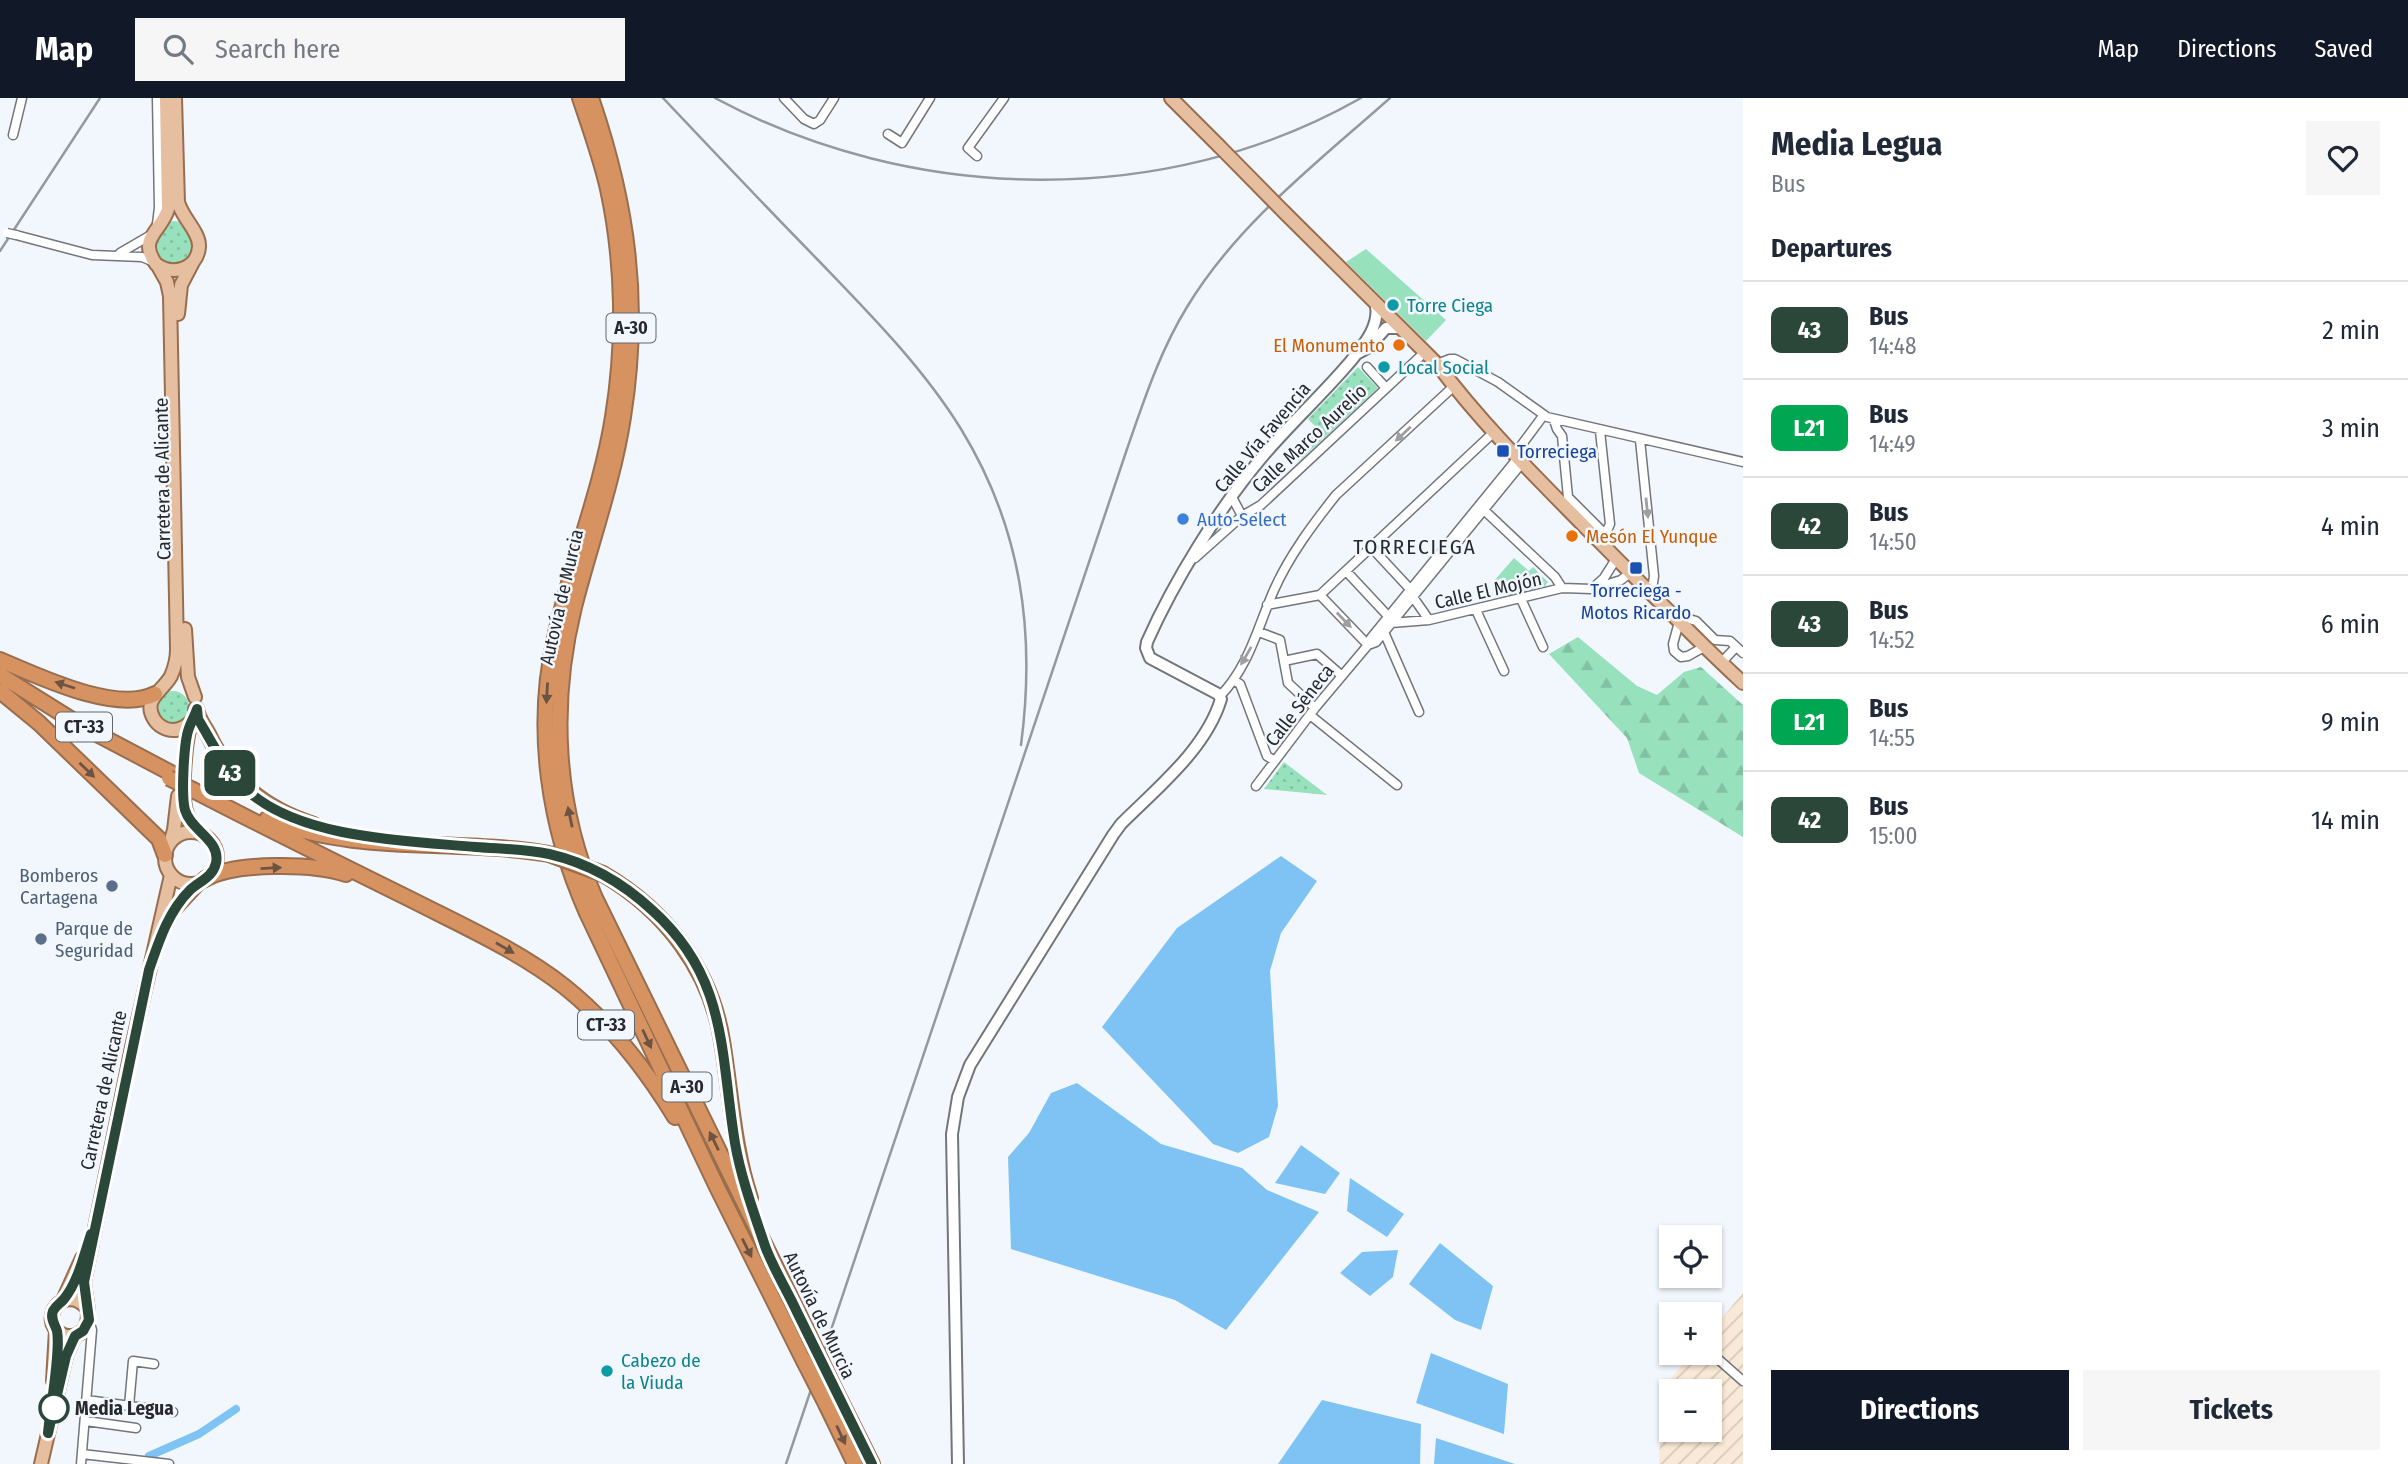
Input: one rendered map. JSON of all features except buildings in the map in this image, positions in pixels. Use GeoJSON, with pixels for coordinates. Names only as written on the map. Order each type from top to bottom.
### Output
{"type":"FeatureCollection","features":[{"type":"Feature","properties":{"kind":"highway","name":"Autovía de Murcia"},"geometry":{"type":"LineString","coordinates":[[580,98],[604,172],[611,205],[619,274],[620,319],[619,364],[612,418],[582,557],[559,712],[562,769],[573,832],[599,907],[872,1464]]}},
{"type":"Feature","properties":{"kind":"highway","name":"Autovía de Murcia"},"geometry":{"type":"LineString","coordinates":[[591,98],[621,203],[630,274],[629,365],[621,433],[554,638],[548,682],[547,752],[557,825],[583,904],[717,1187],[855,1464]]}},
{"type":"Feature","properties":{"kind":"highway"},"geometry":{"type":"LineString","coordinates":[[0,660],[39,676],[110,698],[140,699],[159,690]]}},
{"type":"Feature","properties":{"kind":"highway","name":"CT-33"},"geometry":{"type":"LineString","coordinates":[[0,675],[80,725],[170,775],[524,958],[564,986],[598,1017],[646,1071],[709,1179],[717,1187]]}},
{"type":"Feature","properties":{"kind":"highway","name":"CT-33"},"geometry":{"type":"LineString","coordinates":[[0,684],[78,731],[170,775]]}},
{"type":"Feature","properties":{"kind":"highway"},"geometry":{"type":"LineString","coordinates":[[0,691],[39,723],[159,839],[167,851]]}},
{"type":"Feature","properties":{"kind":"highway"},"geometry":{"type":"LineString","coordinates":[[195,709],[198,719],[230,773],[250,793],[274,809],[308,823],[362,835],[478,847]]}},
{"type":"Feature","properties":{"kind":"highway","name":"CT-33"},"geometry":{"type":"LineString","coordinates":[[193,787],[262,817],[310,833],[368,842],[478,847],[550,854],[618,882],[655,912],[690,954],[705,983],[722,1039],[739,1163],[765,1246]]}},
{"type":"Feature","properties":{"kind":"highway"},"geometry":{"type":"LineString","coordinates":[[202,881],[235,869],[315,867],[351,876],[444,916]]}},
{"type":"Feature","properties":{"kind":"main road"},"geometry":{"type":"LineString","coordinates":[[166,98],[168,205],[164,219],[155,231],[150,252],[157,265],[169,271],[176,271],[193,262],[199,247],[197,236],[182,216],[177,197],[175,98]]}},
{"type":"Feature","properties":{"kind":"main road"},"geometry":{"type":"LineString","coordinates":[[1171,98],[1337,262],[1375,302],[1384,321],[1400,328],[1437,364],[1493,433],[1603,538],[1616,559],[1743,683]]}},
{"type":"Feature","properties":{"kind":"main road"},"geometry":{"type":"LineString","coordinates":[[155,231],[175,221],[191,227]]}},
{"type":"Feature","properties":{"kind":"main road","name":"Carretera de Alicante"},"geometry":{"type":"LineString","coordinates":[[193,262],[183,278],[178,304],[183,567],[188,677],[195,709],[186,741],[184,805],[194,827],[206,838]]}},
{"type":"Feature","properties":{"kind":"main road","name":"Carretera de Alicante"},"geometry":{"type":"LineString","coordinates":[[157,265],[167,282],[170,296],[177,640],[173,670],[159,690]]}},
{"type":"Feature","properties":{"kind":"main road","name":"Calle Vía Favencia"},"geometry":{"type":"LineString","coordinates":[[1220,696],[1150,658],[1147,642],[1191,561],[1232,497],[1263,456],[1356,354],[1369,347],[1384,321]]}},
{"type":"Feature","properties":{"kind":"main road"},"geometry":{"type":"LineString","coordinates":[[160,726],[177,730],[187,726],[195,709],[183,685],[173,684],[159,690],[151,711],[160,726],[175,740],[179,755],[176,822],[167,851],[166,865],[171,875],[185,883],[202,881],[213,871],[215,849],[206,838],[197,833],[176,837],[167,851]]}},
{"type":"Feature","properties":{"kind":"main road"},"geometry":{"type":"LineString","coordinates":[[958,1464],[952,1134],[958,1097],[970,1065],[1113,835],[1194,748],[1216,710],[1220,696]]}},
{"type":"Feature","properties":{"kind":"main road","name":"Carretera de Alicante"},"geometry":{"type":"LineString","coordinates":[[87,1313],[84,1282],[96,1218],[171,875]]}},
{"type":"Feature","properties":{"kind":"main road","name":"Carretera de Alicante"},"geometry":{"type":"LineString","coordinates":[[149,970],[173,911],[202,881]]}},
{"type":"Feature","properties":{"kind":"main road","name":"Carretera de Alicante"},"geometry":{"type":"LineString","coordinates":[[63,1300],[75,1278],[96,1218]]}},
{"type":"Feature","properties":{"kind":"main road"},"geometry":{"type":"LineString","coordinates":[[48,1433],[57,1330],[52,1313],[63,1300],[76,1300],[87,1313],[83,1331],[76,1335],[65,1335],[57,1330]]}},
{"type":"Feature","properties":{"kind":"main road"},"geometry":{"type":"LineString","coordinates":[[41,1464],[66,1356],[76,1335]]}},
{"type":"Feature","properties":{"kind":"street"},"geometry":{"type":"LineString","coordinates":[[13,135],[22,98]]}},
{"type":"Feature","properties":{"kind":"street"},"geometry":{"type":"LineString","coordinates":[[117,254],[142,243],[155,231],[159,208],[157,98]]}},
{"type":"Feature","properties":{"kind":"street"},"geometry":{"type":"LineString","coordinates":[[784,98],[810,123],[816,123],[834,98]]}},
{"type":"Feature","properties":{"kind":"street"},"geometry":{"type":"LineString","coordinates":[[888,134],[902,143],[930,98]]}},
{"type":"Feature","properties":{"kind":"street"},"geometry":{"type":"LineString","coordinates":[[977,156],[968,148],[1004,98]]}},
{"type":"Feature","properties":{"kind":"street"},"geometry":{"type":"LineString","coordinates":[[8,233],[92,255],[145,257],[157,265]]}},
{"type":"Feature","properties":{"kind":"street","name":"Calle Marco Aurelio"},"geometry":{"type":"LineString","coordinates":[[1191,561],[1242,516],[1261,505],[1425,352]]}},
{"type":"Feature","properties":{"kind":"street"},"geometry":{"type":"LineString","coordinates":[[1437,364],[1455,359],[1498,382],[1543,416],[1554,420],[1743,463]]}},
{"type":"Feature","properties":{"kind":"street"},"geometry":{"type":"LineString","coordinates":[[1367,367],[1386,388]]}},
{"type":"Feature","properties":{"kind":"street"},"geometry":{"type":"LineString","coordinates":[[1220,696],[1233,680],[1259,632],[1267,605],[1293,556],[1336,495],[1453,387]]}},
{"type":"Feature","properties":{"kind":"street"},"geometry":{"type":"LineString","coordinates":[[1520,456],[1543,416]]}},
{"type":"Feature","properties":{"kind":"street"},"geometry":{"type":"LineString","coordinates":[[1554,420],[1562,436],[1569,497],[1603,538],[1610,524],[1600,430]]}},
{"type":"Feature","properties":{"kind":"street"},"geometry":{"type":"LineString","coordinates":[[1267,605],[1320,595],[1493,433]]}},
{"type":"Feature","properties":{"kind":"street"},"geometry":{"type":"LineString","coordinates":[[1640,440],[1654,576],[1653,583],[1647,590]]}},
{"type":"Feature","properties":{"kind":"street","name":"Calle Séneca"},"geometry":{"type":"LineString","coordinates":[[1412,593],[1484,510],[1520,456]]}},
{"type":"Feature","properties":{"kind":"street","name":"Calle Séneca"},"geometry":{"type":"LineString","coordinates":[[1256,786],[1520,456]]}},
{"type":"Feature","properties":{"kind":"street","name":"Calle Marco Aurelio"},"geometry":{"type":"LineString","coordinates":[[1232,497],[1242,516]]}},
{"type":"Feature","properties":{"kind":"street"},"geometry":{"type":"LineString","coordinates":[[1484,510],[1555,577],[1562,588]]}},
{"type":"Feature","properties":{"kind":"street"},"geometry":{"type":"LineString","coordinates":[[1371,547],[1412,593],[1429,620]]}},
{"type":"Feature","properties":{"kind":"street"},"geometry":{"type":"LineString","coordinates":[[1592,589],[1604,578],[1616,559]]}},
{"type":"Feature","properties":{"kind":"street"},"geometry":{"type":"LineString","coordinates":[[1346,571],[1390,620]]}},
{"type":"Feature","properties":{"kind":"street","name":"Calle El Mojón"},"geometry":{"type":"LineString","coordinates":[[1390,620],[1429,620],[1562,588],[1592,589],[1620,580],[1630,573]]}},
{"type":"Feature","properties":{"kind":"street"},"geometry":{"type":"LineString","coordinates":[[1320,595],[1368,645]]}},
{"type":"Feature","properties":{"kind":"street"},"geometry":{"type":"LineString","coordinates":[[1521,599],[1543,647]]}},
{"type":"Feature","properties":{"kind":"street"},"geometry":{"type":"LineString","coordinates":[[1476,610],[1504,671]]}},
{"type":"Feature","properties":{"kind":"street"},"geometry":{"type":"LineString","coordinates":[[1704,647],[1681,657],[1674,651],[1674,617],[1696,621],[1715,640],[1730,641],[1740,650],[1721,663]]}},
{"type":"Feature","properties":{"kind":"street","name":"Calle Séneca"},"geometry":{"type":"LineString","coordinates":[[1368,645],[1376,642],[1390,620]]}},
{"type":"Feature","properties":{"kind":"street"},"geometry":{"type":"LineString","coordinates":[[1259,632],[1280,640],[1288,682],[1313,712],[1397,785]]}},
{"type":"Feature","properties":{"kind":"street"},"geometry":{"type":"LineString","coordinates":[[1384,632],[1419,712]]}},
{"type":"Feature","properties":{"kind":"street"},"geometry":{"type":"LineString","coordinates":[[1284,661],[1317,654],[1342,676]]}},
{"type":"Feature","properties":{"kind":"street"},"geometry":{"type":"LineString","coordinates":[[1233,680],[1240,684],[1267,755],[1275,761]]}},
{"type":"Feature","properties":{"kind":"street"},"geometry":{"type":"LineString","coordinates":[[81,1464],[92,1330],[87,1313]]}},
{"type":"Feature","properties":{"kind":"street"},"geometry":{"type":"LineString","coordinates":[[76,1335],[86,1341],[90,1351]]}},
{"type":"Feature","properties":{"kind":"street"},"geometry":{"type":"LineString","coordinates":[[129,1406],[134,1361],[154,1364]]}},
{"type":"Feature","properties":{"kind":"street"},"geometry":{"type":"LineString","coordinates":[[1722,1363],[1743,1381]]}},
{"type":"Feature","properties":{"kind":"street"},"geometry":{"type":"LineString","coordinates":[[87,1400],[173,1412]]}},
{"type":"Feature","properties":{"kind":"street"},"geometry":{"type":"LineString","coordinates":[[86,1421],[136,1428]]}},
{"type":"Feature","properties":{"kind":"street"},"geometry":{"type":"LineString","coordinates":[[82,1454],[169,1464]]}},
{"type":"Feature","properties":{"kind":"shaded area"},"geometry":{"type":"Polygon","coordinates":[[[1743,1293],[1743,1464],[1659,1464],[1660,1442],[1722,1442],[1722,1379],[1670,1379],[1682,1365],[1722,1365],[1722,1318],[1743,1293]]]}},
{"type":"Feature","properties":{"kind":"green space"},"geometry":{"type":"Polygon","coordinates":[[[167,222],[184,223],[198,252],[173,271],[150,252],[167,222]]]}},
{"type":"Feature","properties":{"kind":"green space"},"geometry":{"type":"Polygon","coordinates":[[[1366,249],[1446,320],[1426,341],[1346,262],[1366,249]]]}},
{"type":"Feature","properties":{"kind":"green space"},"geometry":{"type":"Polygon","coordinates":[[[1358,367],[1378,388],[1299,461],[1295,457],[1316,427],[1308,419],[1358,367]]]}},
{"type":"Feature","properties":{"kind":"green space"},"geometry":{"type":"Polygon","coordinates":[[[1514,558],[1529,571],[1533,567],[1548,582],[1545,586],[1509,596],[1493,582],[1514,558]]]}},
{"type":"Feature","properties":{"kind":"green space"},"geometry":{"type":"Polygon","coordinates":[[[1578,637],[1637,686],[1657,695],[1684,672],[1701,667],[1743,705],[1743,837],[1639,773],[1627,738],[1549,654],[1578,637]]]}},
{"type":"Feature","properties":{"kind":"green space"},"geometry":{"type":"Polygon","coordinates":[[[173,691],[184,696],[189,707],[184,718],[173,723],[162,718],[157,707],[162,696],[173,691]]]}},
{"type":"Feature","properties":{"kind":"green space"},"geometry":{"type":"Polygon","coordinates":[[[1284,762],[1327,795],[1264,789],[1284,762]]]}},
{"type":"Feature","properties":{"kind":"water"},"geometry":{"type":"Polygon","coordinates":[[[1281,856],[1317,881],[1281,933],[1270,971],[1278,1106],[1269,1137],[1238,1153],[1213,1144],[1102,1027],[1177,928],[1281,856]]]}},
{"type":"Feature","properties":{"kind":"water"},"geometry":{"type":"Polygon","coordinates":[[[1077,1083],[1161,1144],[1242,1168],[1267,1190],[1319,1212],[1226,1330],[1175,1300],[1011,1249],[1008,1157],[1029,1133],[1051,1093],[1077,1083]]]}},
{"type":"Feature","properties":{"kind":"water"},"geometry":{"type":"Polygon","coordinates":[[[1301,1145],[1340,1173],[1325,1194],[1275,1183],[1301,1145]]]}},
{"type":"Feature","properties":{"kind":"water"},"geometry":{"type":"Polygon","coordinates":[[[1350,1178],[1404,1214],[1387,1237],[1347,1211],[1350,1178]]]}},
{"type":"Feature","properties":{"kind":"water"},"geometry":{"type":"Polygon","coordinates":[[[1440,1243],[1493,1286],[1481,1330],[1455,1320],[1409,1284],[1440,1243]]]}},
{"type":"Feature","properties":{"kind":"water"},"geometry":{"type":"Polygon","coordinates":[[[1398,1250],[1393,1277],[1370,1296],[1340,1273],[1362,1252],[1398,1250]]]}},
{"type":"Feature","properties":{"kind":"water"},"geometry":{"type":"Polygon","coordinates":[[[1431,1353],[1508,1384],[1504,1434],[1416,1403],[1431,1353]]]}},
{"type":"Feature","properties":{"kind":"water"},"geometry":{"type":"Polygon","coordinates":[[[1322,1400],[1421,1424],[1420,1464],[1278,1464],[1322,1400]]]}},
{"type":"Feature","properties":{"kind":"water"},"geometry":{"type":"Polygon","coordinates":[[[1436,1438],[1515,1464],[1434,1464],[1436,1438]]]}},
{"type":"Feature","properties":{"kind":"waterway"},"geometry":{"type":"LineString","coordinates":[[149,1456],[199,1434],[236,1409]]}},
{"type":"Feature","properties":{"kind":"railway"},"geometry":{"type":"LineString","coordinates":[[0,251],[100,98]]}},
{"type":"Feature","properties":{"kind":"railway"},"geometry":{"type":"LineString","coordinates":[[663,98],[894,340],[929,383],[961,429],[998,504],[1019,581],[1026,661],[1021,745]]}},
{"type":"Feature","properties":{"kind":"railway"},"geometry":{"type":"LineString","coordinates":[[715,98],[791,133],[871,158],[954,174],[1038,180],[1122,175],[1205,160],[1285,135],[1361,98]]}},
{"type":"Feature","properties":{"kind":"railway"},"geometry":{"type":"LineString","coordinates":[[786,1464],[1127,449],[1161,358],[1187,307],[1230,248],[1280,195],[1390,98]]}},
{"type":"Feature","properties":{"kind":"bus line","name":"43"},"geometry":{"type":"LineString","coordinates":[[91,1234],[75,1278],[52,1313],[53,1325],[57,1330],[48,1433],[66,1356],[75,1336],[83,1331],[89,1320],[84,1282],[149,970],[173,911],[192,889],[211,874],[216,864],[214,846],[194,827],[184,805],[186,741],[197,709],[198,719],[230,773],[250,793],[274,809],[301,821],[369,837],[522,850],[573,861],[618,882],[655,912],[675,934],[690,954],[715,1009],[722,1039],[739,1163],[765,1246],[872,1464]]}},
{"type":"Feature","properties":{"kind":"place","name":"Torre Ciega"},"geometry":{"type":"Point","coordinates":[1393,305]}},
{"type":"Feature","properties":{"kind":"place","name":"El Monumento"},"geometry":{"type":"Point","coordinates":[1399,345]}},
{"type":"Feature","properties":{"kind":"place","name":"Local Social"},"geometry":{"type":"Point","coordinates":[1384,367]}},
{"type":"Feature","properties":{"kind":"place","name":"Torreciega"},"geometry":{"type":"Point","coordinates":[1503,451]}},
{"type":"Feature","properties":{"kind":"place","name":"Auto-Select"},"geometry":{"type":"Point","coordinates":[1183,519]}},
{"type":"Feature","properties":{"kind":"place","name":"Mesón El Yunque"},"geometry":{"type":"Point","coordinates":[1572,536]}},
{"type":"Feature","properties":{"kind":"place","name":"Torreciega - Motos Ricardo"},"geometry":{"type":"Point","coordinates":[1636,568]}},
{"type":"Feature","properties":{"kind":"place","name":"Bomberos Cartagena"},"geometry":{"type":"Point","coordinates":[112,886]}},
{"type":"Feature","properties":{"kind":"place","name":"Parque de Seguridad"},"geometry":{"type":"Point","coordinates":[41,939]}},
{"type":"Feature","properties":{"kind":"place","name":"Cabezo de la Viuda"},"geometry":{"type":"Point","coordinates":[607,1371]}},
{"type":"Feature","properties":{"kind":"place","name":"Media Legua"},"geometry":{"type":"Point","coordinates":[54,1408]}},
{"type":"Feature","properties":{"kind":"district","name":"TORRECIEGA"},"geometry":{"type":"Point","coordinates":[1415,547]}}]}
